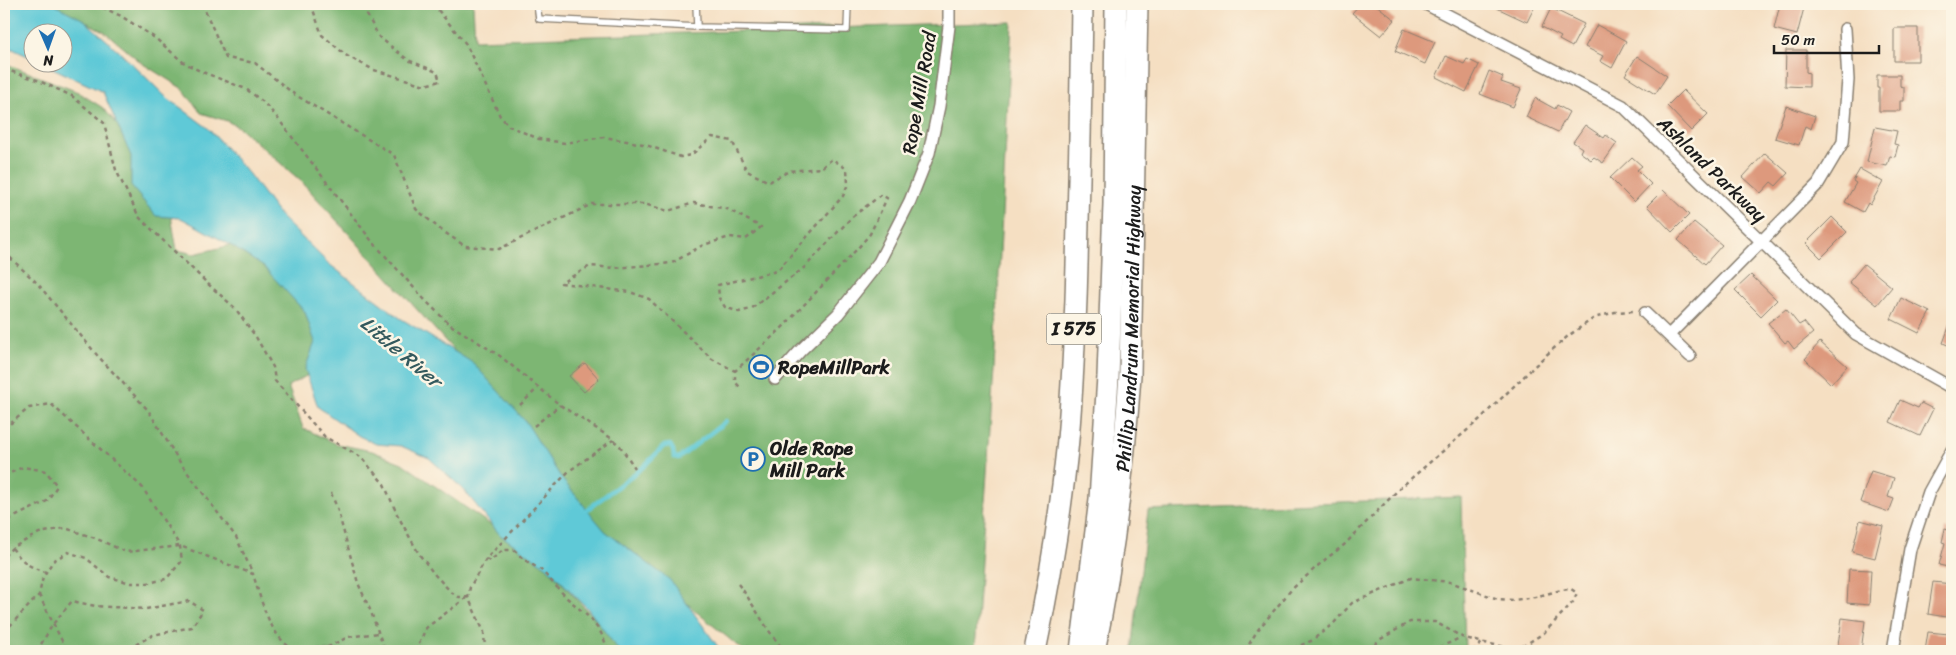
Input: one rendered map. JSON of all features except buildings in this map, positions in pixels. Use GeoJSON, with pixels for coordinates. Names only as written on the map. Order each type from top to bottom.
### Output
{"type":"FeatureCollection","features":[{"type":"Feature","properties":{"kind":"highway","name":"I 575"},"geometry":{"type":"LineString","coordinates":[[1035,651],[1046,600],[1058,526],[1068,430],[1079,224],[1082,4]]}},
{"type":"Feature","properties":{"kind":"highway"},"geometry":{"type":"LineString","coordinates":[[1081,651],[1100,499],[1108,377],[1114,204],[1116,4]]}},
{"type":"Feature","properties":{"kind":"highway","name":"Phillip Landrum Memorial Highway"},"geometry":{"type":"LineString","coordinates":[[1094,651],[1120,491],[1130,375],[1137,4]]}},
{"type":"Feature","properties":{"kind":"street","name":"Rope Mill Road"},"geometry":{"type":"LineString","coordinates":[[776,379],[800,350],[838,314],[879,262],[910,201],[929,153],[935,125],[949,26],[949,4]]}},
{"type":"Feature","properties":{"kind":"street","name":"Ashland Parkway"},"geometry":{"type":"LineString","coordinates":[[1426,4],[1623,106],[1856,334],[1952,388]]}},
{"type":"Feature","properties":{"kind":"street"},"geometry":{"type":"LineString","coordinates":[[1669,335],[1818,184],[1843,142],[1848,80],[1845,29]]}},
{"type":"Feature","properties":{"kind":"street"},"geometry":{"type":"LineString","coordinates":[[1646,313],[1690,356]]}},
{"type":"Feature","properties":{"kind":"street"},"geometry":{"type":"LineString","coordinates":[[1893,651],[1910,549],[1929,492],[1952,450]]}},
{"type":"Feature","properties":{"kind":"lane"},"geometry":{"type":"LineString","coordinates":[[538,4],[538,20],[696,27],[847,30],[848,4]]}},
{"type":"Feature","properties":{"kind":"lane"},"geometry":{"type":"LineString","coordinates":[[696,4],[696,27]]}},
{"type":"Feature","properties":{"kind":"path"},"geometry":{"type":"LineString","coordinates":[[95,4],[121,16],[155,38],[183,62],[200,71],[246,89],[262,101],[276,116],[371,240],[449,324],[500,356],[560,405],[613,440],[620,446],[635,468]]}},
{"type":"Feature","properties":{"kind":"path"},"geometry":{"type":"LineString","coordinates":[[202,4],[226,58],[255,63],[294,94],[394,155],[416,209],[441,230],[465,246],[498,249],[592,204],[644,204],[668,212],[694,203],[727,209],[761,227],[746,239],[730,237],[703,244],[672,263],[615,268],[590,266],[561,283],[630,292],[649,300],[712,360],[735,371]]}},
{"type":"Feature","properties":{"kind":"path"},"geometry":{"type":"LineString","coordinates":[[311,4],[322,36],[347,56],[374,70],[425,85],[440,81],[437,72],[408,60],[379,36],[367,15],[369,4]]}},
{"type":"Feature","properties":{"kind":"path"},"geometry":{"type":"LineString","coordinates":[[433,4],[466,44],[500,116],[509,126],[539,139],[565,143],[604,137],[643,144],[681,157],[691,155],[712,137],[732,141],[747,171],[769,182],[789,171],[821,168],[832,158],[847,169],[848,184],[842,196],[777,271],[718,285],[719,298],[725,307],[738,312],[751,309],[805,267],[852,217],[881,195],[887,198],[870,234],[858,248],[777,332],[735,371],[735,382],[742,389]]}},
{"type":"Feature","properties":{"kind":"path"},"geometry":{"type":"LineString","coordinates":[[4,69],[37,80],[72,96],[104,123],[116,170],[139,217],[208,284],[236,308],[274,367],[275,381],[325,437],[360,458],[384,484],[419,554],[451,592],[459,596],[468,597]]}},
{"type":"Feature","properties":{"kind":"path"},"geometry":{"type":"LineString","coordinates":[[4,252],[37,283],[97,355],[148,410],[181,464],[236,537],[252,574],[266,617],[288,648],[297,651]]}},
{"type":"Feature","properties":{"kind":"path"},"geometry":{"type":"LineString","coordinates":[[1245,651],[1257,631],[1292,590],[1322,562],[1344,545],[1400,488],[1472,426],[1562,341],[1594,318],[1615,312],[1638,311],[1646,313]]}},
{"type":"Feature","properties":{"kind":"path"},"geometry":{"type":"LineString","coordinates":[[520,405],[538,388]]}},
{"type":"Feature","properties":{"kind":"path"},"geometry":{"type":"LineString","coordinates":[[4,428],[29,408],[51,404],[142,487],[180,546],[182,561],[178,568],[166,579],[148,583],[131,583],[109,577],[86,558],[68,552],[52,561],[46,572],[39,595],[4,632]]}},
{"type":"Feature","properties":{"kind":"path"},"geometry":{"type":"LineString","coordinates":[[534,426],[560,405]]}},
{"type":"Feature","properties":{"kind":"path"},"geometry":{"type":"LineString","coordinates":[[485,651],[484,632],[468,597],[470,587],[486,559],[569,471],[613,440]]}},
{"type":"Feature","properties":{"kind":"path"},"geometry":{"type":"LineString","coordinates":[[4,476],[23,467],[46,471],[57,486],[46,501],[4,522]]}},
{"type":"Feature","properties":{"kind":"path"},"geometry":{"type":"LineString","coordinates":[[331,493],[338,508],[358,583],[385,651]]}},
{"type":"Feature","properties":{"kind":"path"},"geometry":{"type":"LineString","coordinates":[[4,556],[12,548],[39,533],[65,528],[95,538],[126,552],[180,546],[252,574]]}},
{"type":"Feature","properties":{"kind":"path"},"geometry":{"type":"LineString","coordinates":[[12,548],[22,562],[34,569],[46,572]]}},
{"type":"Feature","properties":{"kind":"path"},"geometry":{"type":"LineString","coordinates":[[486,559],[490,561],[503,550],[514,550],[523,559],[542,570],[567,598],[591,620],[601,633],[609,651]]}},
{"type":"Feature","properties":{"kind":"path"},"geometry":{"type":"LineString","coordinates":[[1286,651],[1310,641],[1334,623],[1352,603],[1410,578],[1450,582],[1498,599],[1514,600],[1571,589],[1577,593],[1568,608],[1544,633],[1523,646],[1510,648],[1483,643],[1461,636],[1435,622],[1410,622],[1379,640],[1368,651]]}},
{"type":"Feature","properties":{"kind":"path"},"geometry":{"type":"LineString","coordinates":[[738,584],[750,598],[772,637],[785,651]]}},
{"type":"Feature","properties":{"kind":"path"},"geometry":{"type":"LineString","coordinates":[[39,595],[67,651]]}},
{"type":"Feature","properties":{"kind":"path"},"geometry":{"type":"LineString","coordinates":[[423,651],[419,644],[426,628],[468,597]]}},
{"type":"Feature","properties":{"kind":"path"},"geometry":{"type":"LineString","coordinates":[[37,651],[53,624],[72,601],[94,606],[146,609],[189,601],[203,610],[192,627],[153,635],[135,645],[133,651]]}},
{"type":"Feature","properties":{"kind":"path"},"geometry":{"type":"LineString","coordinates":[[312,651],[324,649],[348,637],[378,634]]}},
{"type":"Feature","properties":{"kind":"path"},"geometry":{"type":"LineString","coordinates":[[1432,651],[1461,636]]}},
{"type":"Feature","properties":{"kind":"path"},"geometry":{"type":"LineString","coordinates":[[1472,651],[1483,643]]}},
{"type":"Feature","properties":{"kind":"green space"},"geometry":{"type":"Polygon","coordinates":[[[52,4],[473,4],[475,40],[1012,22],[994,369],[975,651],[744,651],[693,609],[658,576],[614,545],[476,375],[302,182],[240,128],[227,121],[201,113],[183,89],[143,64],[105,32],[52,4]]]}},
{"type":"Feature","properties":{"kind":"green space"},"geometry":{"type":"Polygon","coordinates":[[[4,63],[22,70],[22,72],[27,72],[78,92],[103,108],[125,133],[171,216],[177,250],[194,254],[240,243],[266,264],[325,330],[321,368],[288,386],[303,428],[337,444],[372,451],[402,463],[541,560],[624,651],[4,651],[4,63]]]}},
{"type":"Feature","properties":{"kind":"green space"},"geometry":{"type":"Polygon","coordinates":[[[1461,497],[1465,651],[1132,651],[1148,510],[1461,497]]]}},
{"type":"Feature","properties":{"kind":"water","name":"Little River"},"geometry":{"type":"Polygon","coordinates":[[[4,4],[53,4],[84,20],[165,96],[208,128],[248,173],[281,217],[329,264],[400,318],[473,363],[526,422],[562,479],[605,531],[670,580],[721,651],[619,651],[588,609],[547,567],[500,535],[464,490],[429,458],[401,446],[376,444],[359,436],[318,407],[305,369],[315,342],[305,312],[264,267],[227,243],[181,218],[156,216],[131,186],[131,156],[103,92],[61,72],[72,72],[72,22],[22,22],[22,53],[4,45],[4,4]]]}},
{"type":"Feature","properties":{"kind":"waterway"},"geometry":{"type":"LineString","coordinates":[[584,512],[643,467],[664,446],[670,445],[674,457],[679,458],[726,421]]}},
{"type":"Feature","properties":{"kind":"place","name":"RopeMillPark"},"geometry":{"type":"Point","coordinates":[761,367]}},
{"type":"Feature","properties":{"kind":"place","name":"Olde Rope Mill Park"},"geometry":{"type":"Point","coordinates":[753,459]}}]}
